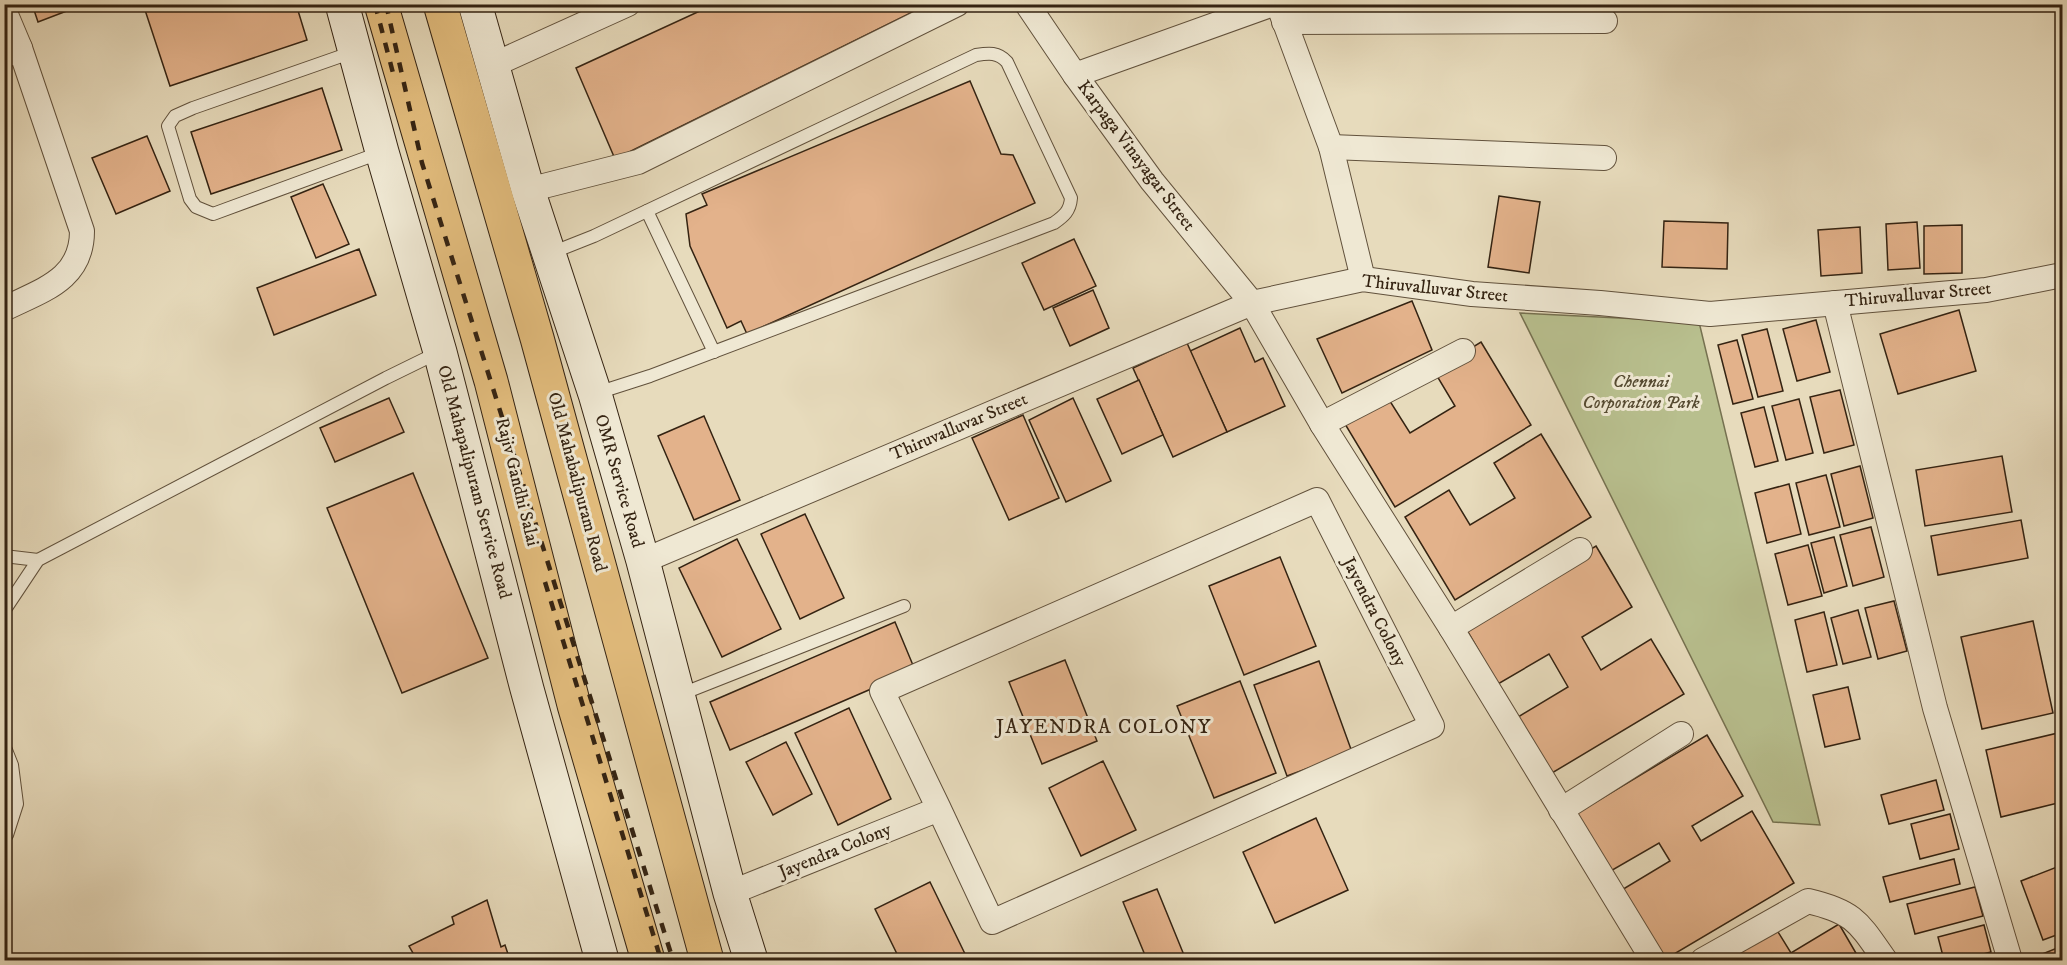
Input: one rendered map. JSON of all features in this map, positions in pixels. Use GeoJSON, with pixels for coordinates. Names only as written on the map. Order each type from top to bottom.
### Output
{"type":"FeatureCollection","features":[{"type":"Feature","properties":{"kind":"main road","name":"Rajiv Gandhi Salai"},"geometry":{"type":"LineString","coordinates":[[381,4],[491,381],[574,705],[648,960]]}},
{"type":"Feature","properties":{"kind":"main road","name":"Old Mahabalipuram Road"},"geometry":{"type":"LineString","coordinates":[[440,4],[543,360],[707,960]]}},
{"type":"Feature","properties":{"kind":"street","name":"Old Mahapalipuram Service Road"},"geometry":{"type":"LineString","coordinates":[[342,4],[440,352],[527,689],[602,960]]}},
{"type":"Feature","properties":{"kind":"street","name":"OMR Service Road"},"geometry":{"type":"LineString","coordinates":[[475,4],[528,190],[594,394],[643,561],[730,893],[751,960]]}},
{"type":"Feature","properties":{"kind":"street"},"geometry":{"type":"LineString","coordinates":[[493,65],[628,4]]}},
{"type":"Feature","properties":{"kind":"street"},"geometry":{"type":"LineString","coordinates":[[528,190],[638,162],[957,4]]}},
{"type":"Feature","properties":{"kind":"street","name":"Karpaga Vinayagar Street"},"geometry":{"type":"LineString","coordinates":[[1027,4],[1152,181],[1252,303],[1322,424],[1451,627],[1653,960]]}},
{"type":"Feature","properties":{"kind":"street"},"geometry":{"type":"LineString","coordinates":[[4,10],[12,52],[82,231],[82,244],[74,265],[65,276],[4,309]]}},
{"type":"Feature","properties":{"kind":"street"},"geometry":{"type":"LineString","coordinates":[[1278,10],[1331,147],[1363,279]]}},
{"type":"Feature","properties":{"kind":"street"},"geometry":{"type":"LineString","coordinates":[[1075,75],[1278,10],[1605,21]]}},
{"type":"Feature","properties":{"kind":"street"},"geometry":{"type":"LineString","coordinates":[[1331,147],[1604,158]]}},
{"type":"Feature","properties":{"kind":"street","name":"Thiruvalluvar Street"},"geometry":{"type":"LineString","coordinates":[[643,561],[1252,303],[1363,279],[1472,294],[1710,314],[1986,290],[2062,275]]}},
{"type":"Feature","properties":{"kind":"street"},"geometry":{"type":"LineString","coordinates":[[1835,303],[1935,708],[2010,960]]}},
{"type":"Feature","properties":{"kind":"street"},"geometry":{"type":"LineString","coordinates":[[1322,424],[1463,351]]}},
{"type":"Feature","properties":{"kind":"street","name":"Jayendra Colony"},"geometry":{"type":"LineString","coordinates":[[1317,500],[1432,726],[992,922],[939,809],[882,691],[1317,500]]}},
{"type":"Feature","properties":{"kind":"street"},"geometry":{"type":"LineString","coordinates":[[1451,627],[1580,550]]}},
{"type":"Feature","properties":{"kind":"street"},"geometry":{"type":"LineString","coordinates":[[1562,810],[1681,734]]}},
{"type":"Feature","properties":{"kind":"street","name":"Jayendra Colony"},"geometry":{"type":"LineString","coordinates":[[730,893],[939,809]]}},
{"type":"Feature","properties":{"kind":"street"},"geometry":{"type":"LineString","coordinates":[[1703,960],[1808,901],[1842,911],[1860,924],[1885,960]]}},
{"type":"Feature","properties":{"kind":"lane"},"geometry":{"type":"LineString","coordinates":[[354,51],[193,108],[175,116],[168,126],[190,199],[196,207],[213,214],[382,152]]}},
{"type":"Feature","properties":{"kind":"lane"},"geometry":{"type":"LineString","coordinates":[[550,254],[594,236],[976,55],[989,53],[1001,56],[1007,62],[1071,198],[1071,207],[1054,223],[714,352],[594,394]]}},
{"type":"Feature","properties":{"kind":"lane"},"geometry":{"type":"LineString","coordinates":[[647,211],[714,352]]}},
{"type":"Feature","properties":{"kind":"lane"},"geometry":{"type":"LineString","coordinates":[[4,611],[38,560],[440,352]]}},
{"type":"Feature","properties":{"kind":"lane"},"geometry":{"type":"LineString","coordinates":[[4,556],[38,560]]}},
{"type":"Feature","properties":{"kind":"lane"},"geometry":{"type":"LineString","coordinates":[[678,695],[904,606]]}},
{"type":"Feature","properties":{"kind":"lane"},"geometry":{"type":"LineString","coordinates":[[4,745],[12,765],[17,804],[7,835],[4,836]]}},
{"type":"Feature","properties":{"kind":"green space","name":"Chennai Corporation Park"},"geometry":{"type":"Polygon","coordinates":[[[1520,313],[1699,322],[1820,825],[1773,822],[1520,313]]]}},
{"type":"Feature","properties":{"kind":"building"},"geometry":{"type":"Polygon","coordinates":[[[32,4],[85,4],[38,22],[32,4]]]}},
{"type":"Feature","properties":{"kind":"building"},"geometry":{"type":"Polygon","coordinates":[[[152,4],[296,4],[307,40],[170,86],[144,7],[152,4]]]}},
{"type":"Feature","properties":{"kind":"building"},"geometry":{"type":"Polygon","coordinates":[[[715,4],[929,4],[615,159],[576,68],[715,4]]]}},
{"type":"Feature","properties":{"kind":"building"},"geometry":{"type":"Polygon","coordinates":[[[970,81],[1001,154],[1013,155],[1035,203],[747,334],[741,321],[727,328],[690,246],[686,214],[707,205],[702,194],[970,81]]]}},
{"type":"Feature","properties":{"kind":"building"},"geometry":{"type":"Polygon","coordinates":[[[322,88],[342,150],[211,194],[191,132],[322,88]]]}},
{"type":"Feature","properties":{"kind":"building"},"geometry":{"type":"Polygon","coordinates":[[[147,136],[170,191],[116,214],[92,158],[147,136]]]}},
{"type":"Feature","properties":{"kind":"building"},"geometry":{"type":"Polygon","coordinates":[[[323,184],[349,244],[316,258],[291,197],[323,184]]]}},
{"type":"Feature","properties":{"kind":"building"},"geometry":{"type":"Polygon","coordinates":[[[1499,196],[1540,202],[1529,273],[1488,267],[1499,196]]]}},
{"type":"Feature","properties":{"kind":"building"},"geometry":{"type":"Polygon","coordinates":[[[1664,221],[1728,223],[1727,269],[1662,267],[1664,221]]]}},
{"type":"Feature","properties":{"kind":"building"},"geometry":{"type":"Polygon","coordinates":[[[1917,222],[1920,268],[1888,270],[1886,224],[1917,222]]]}},
{"type":"Feature","properties":{"kind":"building"},"geometry":{"type":"Polygon","coordinates":[[[1962,225],[1962,273],[1924,274],[1924,226],[1962,225]]]}},
{"type":"Feature","properties":{"kind":"building"},"geometry":{"type":"Polygon","coordinates":[[[1860,227],[1862,273],[1821,276],[1818,230],[1860,227]]]}},
{"type":"Feature","properties":{"kind":"building"},"geometry":{"type":"Polygon","coordinates":[[[1074,239],[1096,286],[1044,310],[1022,263],[1074,239]]]}},
{"type":"Feature","properties":{"kind":"building"},"geometry":{"type":"Polygon","coordinates":[[[359,249],[376,295],[274,335],[257,288],[359,249]]]}},
{"type":"Feature","properties":{"kind":"building"},"geometry":{"type":"Polygon","coordinates":[[[1093,290],[1109,328],[1070,346],[1053,308],[1093,290]]]}},
{"type":"Feature","properties":{"kind":"building"},"geometry":{"type":"Polygon","coordinates":[[[1412,301],[1432,350],[1342,393],[1317,339],[1412,301]]]}},
{"type":"Feature","properties":{"kind":"building"},"geometry":{"type":"Polygon","coordinates":[[[1959,310],[1976,371],[1898,394],[1880,334],[1959,310]]]}},
{"type":"Feature","properties":{"kind":"building"},"geometry":{"type":"Polygon","coordinates":[[[1816,320],[1830,372],[1797,381],[1783,329],[1816,320]]]}},
{"type":"Feature","properties":{"kind":"building"},"geometry":{"type":"Polygon","coordinates":[[[1240,328],[1255,362],[1263,358],[1285,406],[1227,432],[1190,351],[1240,328]]]}},
{"type":"Feature","properties":{"kind":"building"},"geometry":{"type":"Polygon","coordinates":[[[1767,329],[1783,391],[1758,397],[1742,335],[1767,329]]]}},
{"type":"Feature","properties":{"kind":"building"},"geometry":{"type":"Polygon","coordinates":[[[1737,340],[1753,399],[1733,404],[1718,345],[1737,340]]]}},
{"type":"Feature","properties":{"kind":"building"},"geometry":{"type":"Polygon","coordinates":[[[1481,342],[1531,425],[1395,507],[1345,424],[1388,398],[1410,433],[1455,406],[1434,371],[1481,342]]]}},
{"type":"Feature","properties":{"kind":"building"},"geometry":{"type":"Polygon","coordinates":[[[1187,343],[1227,432],[1173,457],[1133,368],[1187,343]]]}},
{"type":"Feature","properties":{"kind":"building"},"geometry":{"type":"Polygon","coordinates":[[[1139,380],[1163,435],[1122,454],[1097,399],[1139,380]]]}},
{"type":"Feature","properties":{"kind":"building"},"geometry":{"type":"Polygon","coordinates":[[[1840,390],[1854,445],[1824,453],[1810,397],[1840,390]]]}},
{"type":"Feature","properties":{"kind":"building"},"geometry":{"type":"Polygon","coordinates":[[[389,398],[404,432],[335,462],[320,428],[389,398]]]}},
{"type":"Feature","properties":{"kind":"building"},"geometry":{"type":"Polygon","coordinates":[[[1073,398],[1111,481],[1066,502],[1029,420],[1073,398]]]}},
{"type":"Feature","properties":{"kind":"building"},"geometry":{"type":"Polygon","coordinates":[[[1799,399],[1813,453],[1786,460],[1772,406],[1799,399]]]}},
{"type":"Feature","properties":{"kind":"building"},"geometry":{"type":"Polygon","coordinates":[[[1764,407],[1778,461],[1755,467],[1741,413],[1764,407]]]}},
{"type":"Feature","properties":{"kind":"building"},"geometry":{"type":"Polygon","coordinates":[[[1023,415],[1059,498],[1009,520],[972,438],[1023,415]]]}},
{"type":"Feature","properties":{"kind":"building"},"geometry":{"type":"Polygon","coordinates":[[[704,416],[740,500],[694,520],[658,436],[704,416]]]}},
{"type":"Feature","properties":{"kind":"building"},"geometry":{"type":"Polygon","coordinates":[[[1541,434],[1591,517],[1455,600],[1405,517],[1449,490],[1470,525],[1515,498],[1494,463],[1541,434]]]}},
{"type":"Feature","properties":{"kind":"building"},"geometry":{"type":"Polygon","coordinates":[[[2002,456],[2012,512],[1925,526],[1916,470],[2002,456]]]}},
{"type":"Feature","properties":{"kind":"building"},"geometry":{"type":"Polygon","coordinates":[[[1860,466],[1873,518],[1844,526],[1831,474],[1860,466]]]}},
{"type":"Feature","properties":{"kind":"building"},"geometry":{"type":"Polygon","coordinates":[[[413,473],[488,658],[402,693],[327,508],[413,473]]]}},
{"type":"Feature","properties":{"kind":"building"},"geometry":{"type":"Polygon","coordinates":[[[1826,475],[1840,527],[1809,535],[1796,483],[1826,475]]]}},
{"type":"Feature","properties":{"kind":"building"},"geometry":{"type":"Polygon","coordinates":[[[1789,484],[1801,534],[1767,543],[1755,493],[1789,484]]]}},
{"type":"Feature","properties":{"kind":"building"},"geometry":{"type":"Polygon","coordinates":[[[805,514],[844,598],[800,619],[761,534],[805,514]]]}},
{"type":"Feature","properties":{"kind":"building"},"geometry":{"type":"Polygon","coordinates":[[[2021,520],[2028,558],[1938,575],[1931,536],[2021,520]]]}},
{"type":"Feature","properties":{"kind":"building"},"geometry":{"type":"Polygon","coordinates":[[[1871,527],[1884,577],[1853,586],[1840,535],[1871,527]]]}},
{"type":"Feature","properties":{"kind":"building"},"geometry":{"type":"Polygon","coordinates":[[[1834,537],[1847,586],[1824,593],[1811,543],[1834,537]]]}},
{"type":"Feature","properties":{"kind":"building"},"geometry":{"type":"Polygon","coordinates":[[[737,539],[781,629],[722,657],[679,568],[737,539]]]}},
{"type":"Feature","properties":{"kind":"building"},"geometry":{"type":"Polygon","coordinates":[[[1808,545],[1822,596],[1788,605],[1775,554],[1808,545]]]}},
{"type":"Feature","properties":{"kind":"building"},"geometry":{"type":"Polygon","coordinates":[[[1596,546],[1632,607],[1582,637],[1601,670],[1651,639],[1684,694],[1552,773],[1518,717],[1568,687],[1549,654],[1498,684],[1464,625],[1596,546]]]}},
{"type":"Feature","properties":{"kind":"building"},"geometry":{"type":"Polygon","coordinates":[[[1280,557],[1316,646],[1244,675],[1209,586],[1280,557]]]}},
{"type":"Feature","properties":{"kind":"building"},"geometry":{"type":"Polygon","coordinates":[[[1894,601],[1907,651],[1878,659],[1865,608],[1894,601]]]}},
{"type":"Feature","properties":{"kind":"building"},"geometry":{"type":"Polygon","coordinates":[[[1858,610],[1871,657],[1843,664],[1831,618],[1858,610]]]}},
{"type":"Feature","properties":{"kind":"building"},"geometry":{"type":"Polygon","coordinates":[[[1824,612],[1837,665],[1807,672],[1795,620],[1824,612]]]}},
{"type":"Feature","properties":{"kind":"building"},"geometry":{"type":"Polygon","coordinates":[[[2033,621],[2053,713],[1982,729],[1961,637],[2033,621]]]}},
{"type":"Feature","properties":{"kind":"building"},"geometry":{"type":"Polygon","coordinates":[[[895,622],[915,670],[730,750],[710,702],[895,622]]]}},
{"type":"Feature","properties":{"kind":"building"},"geometry":{"type":"Polygon","coordinates":[[[1065,660],[1097,741],[1042,764],[1009,682],[1065,660]]]}},
{"type":"Feature","properties":{"kind":"building"},"geometry":{"type":"Polygon","coordinates":[[[1319,661],[1352,752],[1287,776],[1254,685],[1319,661]]]}},
{"type":"Feature","properties":{"kind":"building"},"geometry":{"type":"Polygon","coordinates":[[[1240,681],[1276,773],[1214,798],[1177,706],[1240,681]]]}},
{"type":"Feature","properties":{"kind":"building"},"geometry":{"type":"Polygon","coordinates":[[[1848,687],[1860,739],[1825,747],[1813,695],[1848,687]]]}},
{"type":"Feature","properties":{"kind":"building"},"geometry":{"type":"Polygon","coordinates":[[[849,708],[891,799],[838,825],[795,733],[849,708]]]}},
{"type":"Feature","properties":{"kind":"building"},"geometry":{"type":"Polygon","coordinates":[[[2062,732],[2062,802],[2001,817],[1986,750],[2062,732]]]}},
{"type":"Feature","properties":{"kind":"building"},"geometry":{"type":"Polygon","coordinates":[[[1707,735],[1743,796],[1692,826],[1701,841],[1752,811],[1794,883],[1664,960],[1620,891],[1670,861],[1659,843],[1609,872],[1574,815],[1707,735]]]}},
{"type":"Feature","properties":{"kind":"building"},"geometry":{"type":"Polygon","coordinates":[[[786,742],[812,794],[773,815],[746,762],[786,742]]]}},
{"type":"Feature","properties":{"kind":"building"},"geometry":{"type":"Polygon","coordinates":[[[1103,761],[1136,830],[1081,856],[1049,788],[1103,761]]]}},
{"type":"Feature","properties":{"kind":"building"},"geometry":{"type":"Polygon","coordinates":[[[1936,780],[1944,810],[1889,824],[1881,795],[1936,780]]]}},
{"type":"Feature","properties":{"kind":"building"},"geometry":{"type":"Polygon","coordinates":[[[1950,814],[1959,849],[1920,859],[1911,824],[1950,814]]]}},
{"type":"Feature","properties":{"kind":"building"},"geometry":{"type":"Polygon","coordinates":[[[1316,818],[1348,890],[1275,923],[1243,852],[1316,818]]]}},
{"type":"Feature","properties":{"kind":"building"},"geometry":{"type":"Polygon","coordinates":[[[1954,859],[1960,884],[1890,902],[1883,877],[1954,859]]]}},
{"type":"Feature","properties":{"kind":"building"},"geometry":{"type":"Polygon","coordinates":[[[2062,865],[2062,933],[2043,940],[2021,881],[2062,865]]]}},
{"type":"Feature","properties":{"kind":"building"},"geometry":{"type":"Polygon","coordinates":[[[930,882],[968,960],[900,960],[875,909],[930,882]]]}},
{"type":"Feature","properties":{"kind":"building"},"geometry":{"type":"Polygon","coordinates":[[[1975,887],[1983,916],[1915,934],[1907,904],[1975,887]]]}},
{"type":"Feature","properties":{"kind":"building"},"geometry":{"type":"Polygon","coordinates":[[[1157,889],[1186,960],[1147,960],[1123,902],[1157,889]]]}},
{"type":"Feature","properties":{"kind":"building"},"geometry":{"type":"Polygon","coordinates":[[[487,900],[501,947],[505,945],[510,960],[417,960],[409,946],[454,924],[452,917],[487,900]]]}},
{"type":"Feature","properties":{"kind":"building"},"geometry":{"type":"Polygon","coordinates":[[[1839,924],[1860,960],[1717,960],[1775,927],[1791,953],[1839,924]]]}},
{"type":"Feature","properties":{"kind":"building"},"geometry":{"type":"Polygon","coordinates":[[[1984,925],[1991,952],[1960,960],[1944,960],[1938,937],[1984,925]]]}},
{"type":"Feature","properties":{"kind":"building"},"geometry":{"type":"Polygon","coordinates":[[[2062,946],[2062,960],[2042,960],[2040,955],[2062,946]]]}},
{"type":"Feature","properties":{"kind":"railway"},"geometry":{"type":"LineString","coordinates":[[375,4],[393,73]]}},
{"type":"Feature","properties":{"kind":"railway"},"geometry":{"type":"LineString","coordinates":[[386,4],[422,163],[673,960]]}},
{"type":"Feature","properties":{"kind":"railway"},"geometry":{"type":"LineString","coordinates":[[545,582],[661,960]]}},
{"type":"Feature","properties":{"kind":"district","name":"JAYENDRA COLONY"},"geometry":{"type":"Point","coordinates":[1104,727]}}]}
